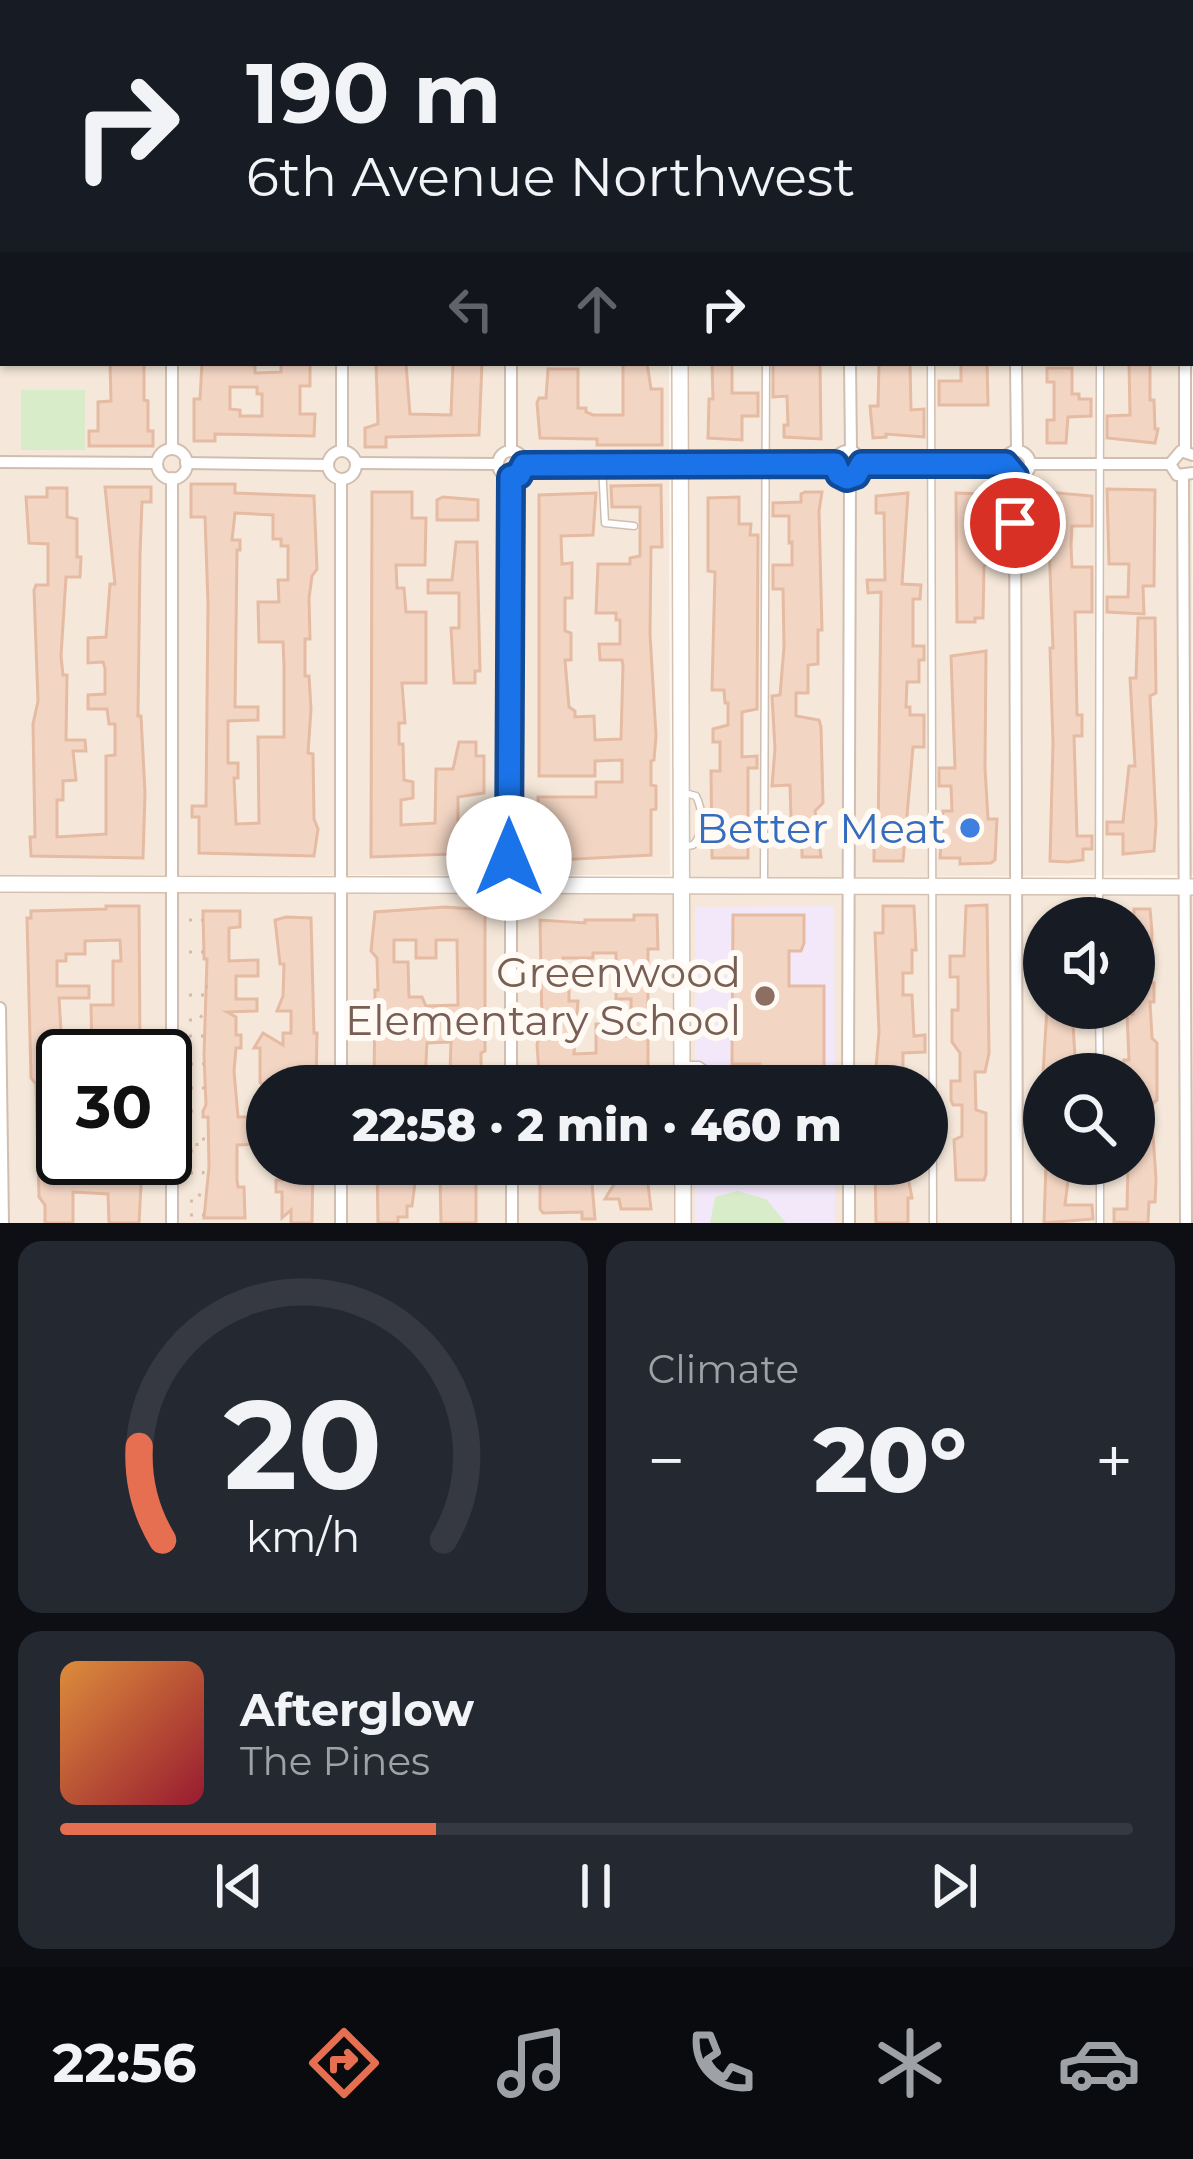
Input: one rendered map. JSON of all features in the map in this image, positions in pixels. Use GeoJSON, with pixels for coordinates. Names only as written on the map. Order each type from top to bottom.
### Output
{"type":"FeatureCollection","features":[{"type":"Feature","properties":{"kind":"street"},"geometry":{"type":"LineString","coordinates":[[172,366],[172,449]]}},
{"type":"Feature","properties":{"kind":"street"},"geometry":{"type":"LineString","coordinates":[[342,366],[342,451]]}},
{"type":"Feature","properties":{"kind":"street"},"geometry":{"type":"LineString","coordinates":[[511,366],[511,452]]}},
{"type":"Feature","properties":{"kind":"street"},"geometry":{"type":"LineString","coordinates":[[680,366],[682,1065]]}},
{"type":"Feature","properties":{"kind":"street"},"geometry":{"type":"LineString","coordinates":[[850,366],[851,451]]}},
{"type":"Feature","properties":{"kind":"street"},"geometry":{"type":"LineString","coordinates":[[1016,366],[1017,451]]}},
{"type":"Feature","properties":{"kind":"street"},"geometry":{"type":"LineString","coordinates":[[1185,366],[1189,453],[1173,456],[1170,464],[1174,473],[1188,475],[1186,1223]]}},
{"type":"Feature","properties":{"kind":"street"},"geometry":{"type":"LineString","coordinates":[[172,449],[182,454],[186,464],[182,475],[172,478],[160,474],[157,463],[164,451],[172,449]]}},
{"type":"Feature","properties":{"kind":"street"},"geometry":{"type":"LineString","coordinates":[[342,451],[352,454],[356,463],[351,476],[341,479],[332,476],[328,465],[331,456],[342,451]]}},
{"type":"Feature","properties":{"kind":"street"},"geometry":{"type":"LineString","coordinates":[[851,451],[862,464],[850,477],[839,474],[835,464],[839,454],[851,451]]}},
{"type":"Feature","properties":{"kind":"street"},"geometry":{"type":"LineString","coordinates":[[511,452],[520,455],[524,465],[519,475],[511,477],[502,474],[498,464],[502,455],[511,452]]}},
{"type":"Feature","properties":{"kind":"street"},"geometry":{"type":"LineString","coordinates":[[1005,464],[1008,455],[1026,454],[1030,464],[1026,473],[1015,476]]}},
{"type":"Feature","properties":{"kind":"street"},"geometry":{"type":"LineString","coordinates":[[0,462],[157,463]]}},
{"type":"Feature","properties":{"kind":"street"},"geometry":{"type":"LineString","coordinates":[[356,463],[498,464]]}},
{"type":"Feature","properties":{"kind":"street"},"geometry":{"type":"LineString","coordinates":[[186,464],[328,465]]}},
{"type":"Feature","properties":{"kind":"street"},"geometry":{"type":"LineString","coordinates":[[524,465],[835,464]]}},
{"type":"Feature","properties":{"kind":"street"},"geometry":{"type":"LineString","coordinates":[[862,464],[1005,464]]}},
{"type":"Feature","properties":{"kind":"street"},"geometry":{"type":"LineString","coordinates":[[1005,464],[1015,476],[1018,1223]]}},
{"type":"Feature","properties":{"kind":"street"},"geometry":{"type":"LineString","coordinates":[[1030,464],[1170,464]]}},
{"type":"Feature","properties":{"kind":"street"},"geometry":{"type":"LineString","coordinates":[[511,477],[511,1065]]}},
{"type":"Feature","properties":{"kind":"street"},"geometry":{"type":"LineString","coordinates":[[848,1065],[850,477]]}},
{"type":"Feature","properties":{"kind":"street"},"geometry":{"type":"LineString","coordinates":[[172,478],[172,1223]]}},
{"type":"Feature","properties":{"kind":"street"},"geometry":{"type":"LineString","coordinates":[[340,1065],[341,479]]}},
{"type":"Feature","properties":{"kind":"street"},"geometry":{"type":"LineString","coordinates":[[0,884],[1189,887]]}},
{"type":"Feature","properties":{"kind":"street"},"geometry":{"type":"LineString","coordinates":[[0,1008],[3,1223]]}},
{"type":"Feature","properties":{"kind":"street"},"geometry":{"type":"LineString","coordinates":[[341,1185],[341,1223]]}},
{"type":"Feature","properties":{"kind":"street"},"geometry":{"type":"LineString","coordinates":[[512,1185],[512,1223]]}},
{"type":"Feature","properties":{"kind":"street"},"geometry":{"type":"LineString","coordinates":[[683,1185],[683,1223]]}},
{"type":"Feature","properties":{"kind":"street"},"geometry":{"type":"LineString","coordinates":[[849,1185],[849,1223]]}},
{"type":"Feature","properties":{"kind":"lane"},"geometry":{"type":"LineString","coordinates":[[764,887],[766,366]]}},
{"type":"Feature","properties":{"kind":"lane"},"geometry":{"type":"LineString","coordinates":[[931,366],[933,1223]]}},
{"type":"Feature","properties":{"kind":"lane"},"geometry":{"type":"LineString","coordinates":[[1099,897],[1100,366]]}},
{"type":"Feature","properties":{"kind":"lane"},"geometry":{"type":"LineString","coordinates":[[602,465],[605,523],[634,526]]}},
{"type":"Feature","properties":{"kind":"lane"},"geometry":{"type":"LineString","coordinates":[[1100,1185],[1100,1223]]}},
{"type":"Feature","properties":{"kind":"path"},"geometry":{"type":"LineString","coordinates":[[189,920],[203,920]]}},
{"type":"Feature","properties":{"kind":"path"},"geometry":{"type":"LineString","coordinates":[[189,952],[204,952]]}},
{"type":"Feature","properties":{"kind":"path"},"geometry":{"type":"LineString","coordinates":[[189,995],[206,995],[207,981]]}},
{"type":"Feature","properties":{"kind":"path"},"geometry":{"type":"LineString","coordinates":[[189,1020],[205,1012]]}},
{"type":"Feature","properties":{"kind":"path"},"geometry":{"type":"LineString","coordinates":[[192,1036],[204,1036]]}},
{"type":"Feature","properties":{"kind":"path"},"geometry":{"type":"LineString","coordinates":[[192,1064],[204,1064]]}},
{"type":"Feature","properties":{"kind":"path"},"geometry":{"type":"LineString","coordinates":[[192,1088],[206,1088]]}},
{"type":"Feature","properties":{"kind":"path"},"geometry":{"type":"LineString","coordinates":[[192,1111],[203,1111]]}},
{"type":"Feature","properties":{"kind":"path"},"geometry":{"type":"LineString","coordinates":[[192,1151],[197,1151],[197,1139],[208,1139]]}},
{"type":"Feature","properties":{"kind":"path"},"geometry":{"type":"LineString","coordinates":[[192,1173],[203,1173],[206,1164]]}},
{"type":"Feature","properties":{"kind":"path"},"geometry":{"type":"LineString","coordinates":[[190,1201],[197,1201],[202,1189],[207,1189]]}},
{"type":"Feature","properties":{"kind":"path"},"geometry":{"type":"LineString","coordinates":[[190,1215],[204,1215]]}},
{"type":"Feature","properties":{"kind":"shaded area"},"geometry":{"type":"Polygon","coordinates":[[[0,366],[669,366],[670,875],[0,875],[0,366]]]}},
{"type":"Feature","properties":{"kind":"shaded area"},"geometry":{"type":"Polygon","coordinates":[[[688,366],[1192,366],[1193,875],[689,878],[688,366]]]}},
{"type":"Feature","properties":{"kind":"shaded area"},"geometry":{"type":"Polygon","coordinates":[[[0,890],[674,891],[674,1065],[246,1065],[246,1185],[674,1185],[674,1223],[0,1223],[0,890]]]}},
{"type":"Feature","properties":{"kind":"shaded area"},"geometry":{"type":"Polygon","coordinates":[[[689,893],[1193,896],[1193,1223],[690,1223],[690,1185],[948,1185],[948,1065],[690,1065],[689,893]]]}},
{"type":"Feature","properties":{"kind":"shaded area","name":"Greenwood Elementary School"},"geometry":{"type":"Polygon","coordinates":[[[834,906],[835,1065],[695,1065],[695,907],[834,906]]]}},
{"type":"Feature","properties":{"kind":"shaded area","name":"Greenwood Elementary School"},"geometry":{"type":"Polygon","coordinates":[[[695,1185],[835,1185],[835,1223],[695,1223],[695,1185]]]}},
{"type":"Feature","properties":{"kind":"green space"},"geometry":{"type":"Polygon","coordinates":[[[21,390],[85,390],[85,450],[21,450],[21,390]]]}},
{"type":"Feature","properties":{"kind":"green space"},"geometry":{"type":"Polygon","coordinates":[[[737,1191],[766,1199],[786,1223],[710,1223],[715,1197],[737,1191]]]}},
{"type":"Feature","properties":{"kind":"building"},"geometry":{"type":"Polygon","coordinates":[[[110,366],[144,366],[144,400],[148,401],[153,446],[89,446],[89,431],[98,431],[98,402],[111,401],[110,366]]]}},
{"type":"Feature","properties":{"kind":"building"},"geometry":{"type":"Polygon","coordinates":[[[202,366],[255,366],[255,373],[281,372],[281,366],[310,366],[310,386],[300,386],[300,414],[315,414],[314,436],[215,434],[215,441],[194,441],[194,399],[200,399],[202,366]],[[230,387],[230,409],[240,410],[240,416],[262,416],[262,394],[257,394],[257,387],[230,387]]]}},
{"type":"Feature","properties":{"kind":"building"},"geometry":{"type":"Polygon","coordinates":[[[376,366],[406,366],[410,414],[451,415],[453,366],[482,366],[479,435],[386,437],[386,447],[365,447],[365,428],[378,424],[376,366]]]}},
{"type":"Feature","properties":{"kind":"building"},"geometry":{"type":"Polygon","coordinates":[[[623,366],[647,366],[651,389],[662,389],[662,445],[597,445],[597,439],[540,438],[537,403],[546,398],[548,369],[578,369],[578,408],[593,415],[623,415],[623,366]]]}},
{"type":"Feature","properties":{"kind":"building"},"geometry":{"type":"Polygon","coordinates":[[[712,366],[732,366],[732,393],[758,393],[758,416],[742,416],[742,440],[708,438],[709,399],[713,399],[712,366]]]}},
{"type":"Feature","properties":{"kind":"building"},"geometry":{"type":"Polygon","coordinates":[[[773,366],[820,366],[821,439],[784,437],[787,396],[773,397],[773,366]]]}},
{"type":"Feature","properties":{"kind":"building"},"geometry":{"type":"Polygon","coordinates":[[[879,366],[910,366],[911,410],[924,409],[924,437],[886,434],[873,438],[870,406],[878,406],[879,366]]]}},
{"type":"Feature","properties":{"kind":"building"},"geometry":{"type":"Polygon","coordinates":[[[961,366],[987,366],[988,405],[939,405],[939,381],[961,381],[961,366]]]}},
{"type":"Feature","properties":{"kind":"building"},"geometry":{"type":"Polygon","coordinates":[[[1129,366],[1150,366],[1150,400],[1154,400],[1158,429],[1155,443],[1107,438],[1107,416],[1130,415],[1129,366]]]}},
{"type":"Feature","properties":{"kind":"building"},"geometry":{"type":"Polygon","coordinates":[[[1047,368],[1072,368],[1072,394],[1091,399],[1091,416],[1068,417],[1066,443],[1047,443],[1047,420],[1054,420],[1054,382],[1047,382],[1047,368]]]}},
{"type":"Feature","properties":{"kind":"building"},"geometry":{"type":"Polygon","coordinates":[[[191,484],[235,484],[235,493],[314,496],[317,569],[309,598],[305,676],[309,676],[308,753],[313,754],[318,829],[314,856],[199,853],[199,817],[192,817],[192,806],[206,806],[208,604],[205,517],[191,517],[191,484]],[[235,513],[232,540],[240,540],[240,550],[235,707],[258,707],[258,720],[228,721],[228,763],[238,763],[236,824],[259,823],[258,737],[284,737],[283,642],[259,642],[258,602],[279,602],[278,580],[288,580],[288,546],[273,539],[273,515],[235,513]]]}},
{"type":"Feature","properties":{"kind":"building"},"geometry":{"type":"Polygon","coordinates":[[[661,485],[662,547],[651,547],[656,736],[651,785],[656,786],[656,809],[651,810],[651,855],[539,861],[538,797],[596,797],[596,782],[622,782],[622,760],[595,761],[595,776],[539,776],[539,495],[596,493],[593,535],[561,536],[562,564],[572,563],[572,598],[565,598],[565,631],[571,633],[571,660],[565,660],[569,707],[575,717],[594,716],[595,740],[621,739],[622,660],[600,660],[599,644],[620,644],[620,620],[616,613],[596,613],[598,564],[630,564],[630,558],[640,556],[640,507],[612,507],[611,486],[661,485]]]}},
{"type":"Feature","properties":{"kind":"building"},"geometry":{"type":"Polygon","coordinates":[[[105,487],[151,487],[151,502],[142,502],[140,554],[143,858],[31,856],[30,837],[35,837],[33,724],[38,701],[34,590],[36,585],[48,585],[48,544],[29,543],[26,497],[47,497],[47,488],[67,488],[67,517],[77,519],[77,557],[81,557],[80,577],[66,577],[61,656],[63,675],[67,675],[66,740],[85,740],[86,751],[73,751],[76,780],[63,781],[63,800],[57,800],[57,837],[106,834],[106,756],[115,755],[115,724],[109,724],[107,709],[88,709],[88,695],[105,694],[105,668],[103,662],[88,663],[88,638],[106,637],[110,584],[115,584],[105,487]]]}},
{"type":"Feature","properties":{"kind":"building"},"geometry":{"type":"Polygon","coordinates":[[[1107,489],[1155,490],[1154,586],[1143,586],[1144,614],[1107,612],[1107,597],[1128,597],[1129,564],[1109,564],[1107,489]]]}},
{"type":"Feature","properties":{"kind":"building"},"geometry":{"type":"Polygon","coordinates":[[[372,492],[412,492],[412,518],[426,518],[425,565],[396,565],[397,588],[404,588],[406,612],[426,612],[426,683],[402,683],[405,723],[399,723],[399,744],[403,744],[404,780],[413,782],[413,798],[401,800],[401,825],[435,823],[436,769],[453,769],[459,742],[476,742],[476,756],[484,756],[484,793],[458,797],[458,822],[485,822],[485,851],[480,853],[371,857],[372,492]]]}},
{"type":"Feature","properties":{"kind":"building"},"geometry":{"type":"Polygon","coordinates":[[[805,492],[822,492],[822,630],[818,630],[818,664],[808,665],[808,693],[796,693],[796,716],[819,720],[821,727],[823,803],[815,811],[821,857],[802,857],[802,844],[779,844],[779,820],[791,820],[790,785],[772,786],[772,696],[780,695],[784,647],[783,589],[773,589],[773,565],[792,565],[789,516],[773,516],[773,503],[801,502],[805,492]]]}},
{"type":"Feature","properties":{"kind":"building"},"geometry":{"type":"Polygon","coordinates":[[[1047,492],[1092,496],[1092,526],[1072,526],[1071,545],[1072,567],[1092,567],[1092,612],[1075,612],[1077,715],[1082,715],[1082,736],[1074,736],[1077,836],[1092,836],[1092,849],[1083,849],[1083,860],[1068,862],[1050,861],[1053,648],[1047,492]]]}},
{"type":"Feature","properties":{"kind":"building"},"geometry":{"type":"Polygon","coordinates":[[[908,493],[902,584],[921,585],[920,599],[913,599],[913,646],[924,646],[924,660],[919,660],[919,682],[907,682],[906,707],[910,715],[924,715],[924,747],[913,747],[903,861],[874,861],[881,592],[868,593],[867,580],[885,580],[884,513],[876,513],[876,496],[908,493]]]}},
{"type":"Feature","properties":{"kind":"building"},"geometry":{"type":"Polygon","coordinates":[[[956,493],[986,494],[989,562],[984,566],[983,618],[975,622],[957,622],[956,493]]]}},
{"type":"Feature","properties":{"kind":"building"},"geometry":{"type":"Polygon","coordinates":[[[739,497],[739,524],[751,524],[750,535],[758,535],[757,709],[742,712],[742,757],[757,756],[757,768],[748,768],[748,858],[712,858],[711,771],[720,771],[720,742],[713,742],[713,729],[728,725],[728,703],[724,690],[712,690],[715,572],[708,571],[708,498],[739,497]]]}},
{"type":"Feature","properties":{"kind":"building"},"geometry":{"type":"Polygon","coordinates":[[[437,500],[478,500],[478,520],[437,520],[437,500]]]}},
{"type":"Feature","properties":{"kind":"building"},"geometry":{"type":"Polygon","coordinates":[[[456,542],[477,542],[480,671],[475,671],[475,683],[454,683],[451,628],[459,628],[459,593],[428,593],[428,580],[452,580],[456,542]]]}},
{"type":"Feature","properties":{"kind":"building"},"geometry":{"type":"Polygon","coordinates":[[[1138,618],[1155,618],[1156,693],[1150,696],[1156,823],[1154,851],[1123,854],[1123,834],[1107,834],[1107,822],[1123,822],[1129,766],[1135,766],[1130,678],[1136,678],[1138,618]]]}},
{"type":"Feature","properties":{"kind":"building"},"geometry":{"type":"Polygon","coordinates":[[[986,651],[985,768],[988,819],[997,819],[995,860],[960,864],[960,858],[940,858],[943,811],[952,811],[951,786],[939,786],[939,768],[955,768],[951,656],[986,651]]]}},
{"type":"Feature","properties":{"kind":"building"},"geometry":{"type":"Polygon","coordinates":[[[987,905],[989,1053],[985,1072],[975,1072],[976,1110],[986,1113],[986,1174],[984,1180],[956,1180],[954,1140],[962,1136],[962,1105],[953,1105],[951,1100],[951,1081],[960,1081],[960,1053],[952,1042],[958,977],[950,977],[950,956],[964,956],[966,906],[987,905]]]}},
{"type":"Feature","properties":{"kind":"building"},"geometry":{"type":"Polygon","coordinates":[[[139,906],[140,1029],[91,1029],[91,1005],[113,1005],[113,961],[121,961],[120,940],[85,941],[85,954],[66,954],[66,961],[57,961],[57,986],[89,986],[89,998],[59,998],[61,1029],[36,1029],[36,1084],[31,1078],[27,918],[31,911],[139,906]]]}},
{"type":"Feature","properties":{"kind":"building"},"geometry":{"type":"Polygon","coordinates":[[[883,906],[914,906],[916,950],[912,950],[912,973],[903,973],[903,995],[912,995],[914,1036],[925,1035],[925,1052],[903,1053],[903,1065],[876,1065],[875,933],[883,933],[883,906]]]}},
{"type":"Feature","properties":{"kind":"building"},"geometry":{"type":"Polygon","coordinates":[[[445,907],[485,910],[485,1051],[481,1065],[450,1065],[451,1042],[427,1043],[426,1065],[374,1065],[378,990],[377,958],[371,951],[375,912],[445,907]],[[394,940],[394,962],[408,962],[409,997],[422,997],[426,1006],[458,1005],[457,940],[436,940],[436,958],[416,958],[416,940],[394,940]]]}},
{"type":"Feature","properties":{"kind":"building"},"geometry":{"type":"Polygon","coordinates":[[[203,911],[240,911],[240,927],[229,928],[229,961],[258,960],[258,976],[236,976],[236,999],[257,999],[257,1011],[227,1012],[236,1017],[236,1035],[241,1035],[234,1071],[238,1117],[246,1117],[246,1145],[237,1145],[237,1180],[238,1187],[244,1187],[245,1218],[204,1218],[209,1167],[208,1117],[203,1117],[203,911]]]}},
{"type":"Feature","properties":{"kind":"building"},"geometry":{"type":"Polygon","coordinates":[[[657,915],[658,949],[648,949],[648,1065],[538,1065],[540,920],[657,915]],[[616,953],[563,958],[569,1001],[578,1001],[574,1054],[596,1053],[596,1024],[607,1024],[607,1036],[631,1036],[631,999],[616,999],[616,953]]]}},
{"type":"Feature","properties":{"kind":"building"},"geometry":{"type":"Polygon","coordinates":[[[733,915],[804,915],[801,951],[789,951],[789,986],[824,986],[824,1065],[732,1064],[733,915]]]}},
{"type":"Feature","properties":{"kind":"building"},"geometry":{"type":"Polygon","coordinates":[[[311,918],[316,1065],[260,1065],[260,1048],[254,1048],[263,1033],[283,1045],[283,1033],[291,1033],[291,1011],[277,1011],[283,996],[284,964],[280,964],[275,920],[311,918]]]}},
{"type":"Feature","properties":{"kind":"building"},"geometry":{"type":"Polygon","coordinates":[[[1046,1029],[1073,1029],[1075,1053],[1044,1053],[1046,1029]]]}},
{"type":"Feature","properties":{"kind":"building"},"geometry":{"type":"Polygon","coordinates":[[[1128,1029],[1152,1029],[1157,1043],[1155,1102],[1155,1053],[1129,1053],[1128,1029]]]}},
{"type":"Feature","properties":{"kind":"building"},"geometry":{"type":"Polygon","coordinates":[[[1155,1164],[1156,1179],[1155,1202],[1149,1202],[1148,1223],[1114,1222],[1114,1209],[1127,1209],[1128,1185],[1155,1185],[1155,1164]]]}},
{"type":"Feature","properties":{"kind":"building"},"geometry":{"type":"Polygon","coordinates":[[[39,1185],[141,1185],[139,1223],[109,1223],[108,1194],[73,1192],[73,1223],[45,1223],[45,1205],[39,1185]]]}},
{"type":"Feature","properties":{"kind":"building"},"geometry":{"type":"Polygon","coordinates":[[[276,1185],[313,1185],[312,1223],[291,1223],[291,1210],[282,1218],[282,1192],[276,1192],[276,1185]]]}},
{"type":"Feature","properties":{"kind":"building"},"geometry":{"type":"Polygon","coordinates":[[[377,1185],[415,1185],[407,1217],[398,1217],[398,1223],[378,1223],[377,1185]]]}},
{"type":"Feature","properties":{"kind":"building"},"geometry":{"type":"Polygon","coordinates":[[[440,1185],[476,1185],[476,1223],[441,1223],[440,1185]]]}},
{"type":"Feature","properties":{"kind":"building"},"geometry":{"type":"Polygon","coordinates":[[[540,1185],[592,1185],[595,1219],[582,1219],[582,1212],[543,1213],[540,1185]]]}},
{"type":"Feature","properties":{"kind":"building"},"geometry":{"type":"Polygon","coordinates":[[[614,1185],[648,1185],[651,1209],[621,1209],[619,1199],[605,1199],[614,1185]]]}},
{"type":"Feature","properties":{"kind":"building"},"geometry":{"type":"Polygon","coordinates":[[[875,1185],[909,1185],[908,1223],[876,1223],[875,1185]]]}},
{"type":"Feature","properties":{"kind":"building"},"geometry":{"type":"Polygon","coordinates":[[[1045,1185],[1067,1185],[1065,1205],[1092,1205],[1093,1219],[1044,1223],[1045,1185]]]}},
{"type":"Feature","properties":{"kind":"place","name":"Better Meat"},"geometry":{"type":"Point","coordinates":[970,828]}},
{"type":"Feature","properties":{"kind":"place","name":"Greenwood Elementary School"},"geometry":{"type":"Point","coordinates":[765,996]}},
{"type":"Feature","properties":{"kind":"route"},"geometry":{"type":"LineString","coordinates":[[509,858],[511,477],[519,475],[524,465],[835,464],[847,478],[856,475],[862,464],[1005,464],[1015,476],[1015,523]]}}]}
